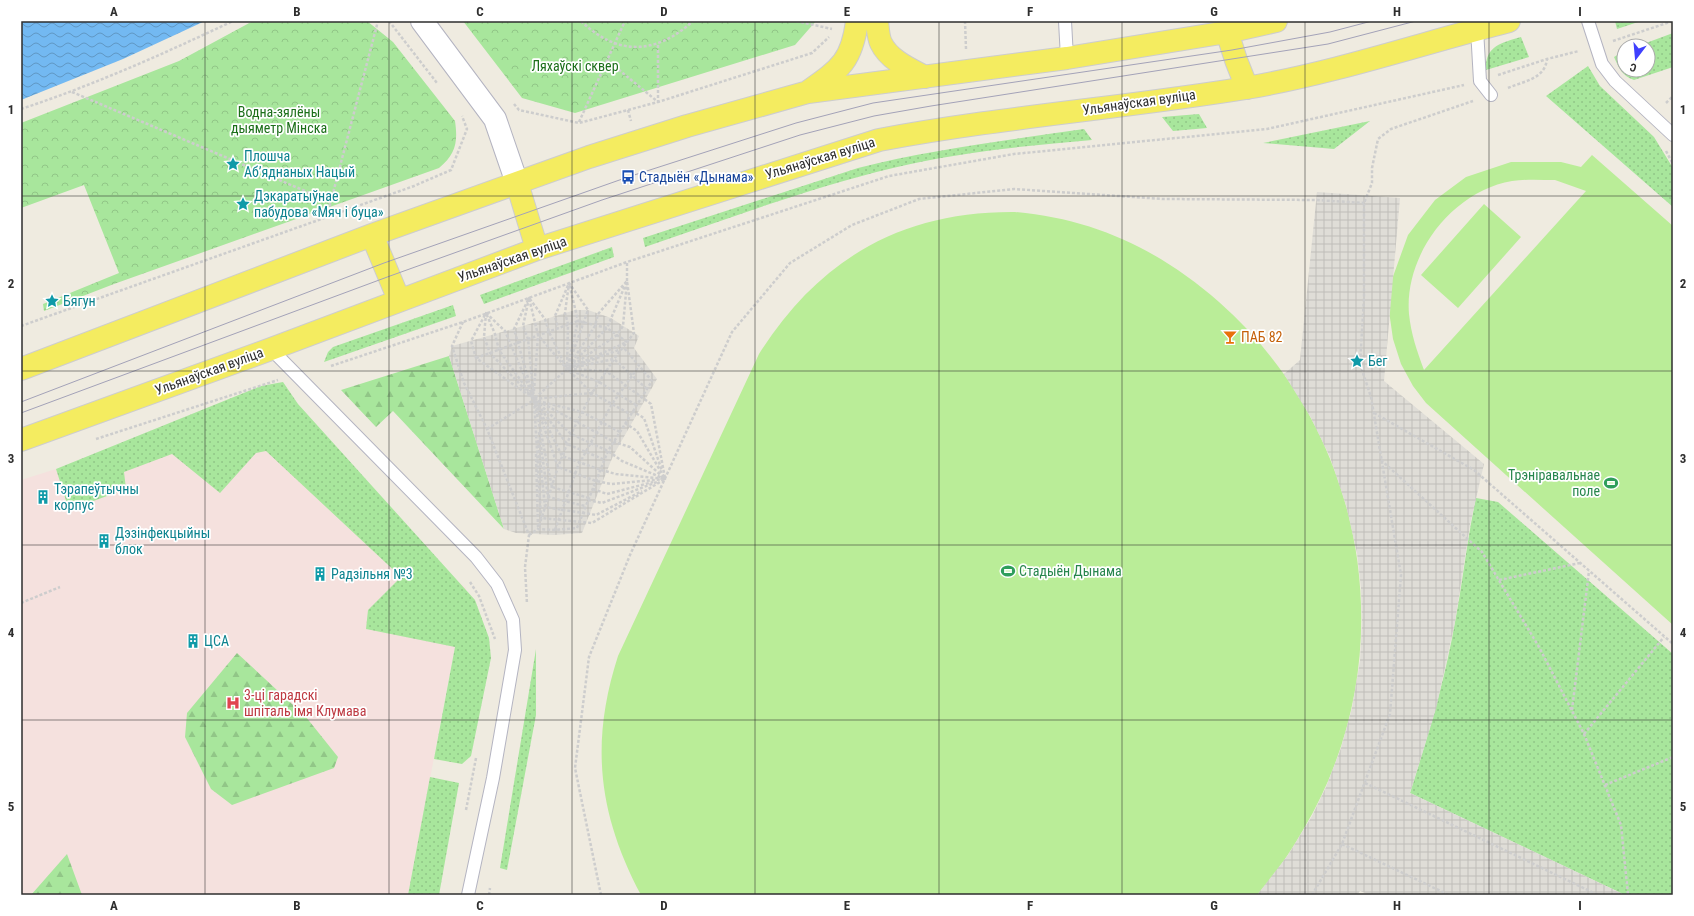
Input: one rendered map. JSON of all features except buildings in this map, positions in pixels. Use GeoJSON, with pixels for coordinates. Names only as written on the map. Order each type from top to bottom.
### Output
{"type":"FeatureCollection","features":[{"type":"Feature","properties":{"kind":"main road"},"geometry":{"type":"LineString","coordinates":[[808,92],[842,65],[849,54],[855,36],[857,21]]}},
{"type":"Feature","properties":{"kind":"main road"},"geometry":{"type":"LineString","coordinates":[[877,21],[880,42],[889,54],[900,63],[925,78]]}},
{"type":"Feature","properties":{"kind":"main road"},"geometry":{"type":"LineString","coordinates":[[21,369],[372,235],[589,157],[687,126],[808,92],[925,78],[1067,58],[1226,26],[1276,21]]}},
{"type":"Feature","properties":{"kind":"main road","name":"Ульянаўская вуліца"},"geometry":{"type":"LineString","coordinates":[[21,440],[271,349],[537,249],[879,140],[936,129],[1247,88],[1346,66],[1509,21]]}},
{"type":"Feature","properties":{"kind":"main road"},"geometry":{"type":"LineString","coordinates":[[1226,26],[1236,60],[1247,88]]}},
{"type":"Feature","properties":{"kind":"main road"},"geometry":{"type":"LineString","coordinates":[[517,183],[537,249]]}},
{"type":"Feature","properties":{"kind":"main road"},"geometry":{"type":"LineString","coordinates":[[372,235],[399,300]]}},
{"type":"Feature","properties":{"kind":"street"},"geometry":{"type":"LineString","coordinates":[[422,21],[495,118],[517,183]]}},
{"type":"Feature","properties":{"kind":"lane"},"geometry":{"type":"LineString","coordinates":[[1065,21],[1067,58]]}},
{"type":"Feature","properties":{"kind":"lane"},"geometry":{"type":"LineString","coordinates":[[1588,21],[1602,64],[1615,81],[1673,135]]}},
{"type":"Feature","properties":{"kind":"lane"},"geometry":{"type":"LineString","coordinates":[[1477,29],[1480,81],[1491,95]]}},
{"type":"Feature","properties":{"kind":"lane"},"geometry":{"type":"LineString","coordinates":[[271,349],[476,557],[497,584],[513,620],[515,650],[493,778],[470,895]]}},
{"type":"Feature","properties":{"kind":"path"},"geometry":{"type":"LineString","coordinates":[[21,109],[72,92],[150,60],[233,21]]}},
{"type":"Feature","properties":{"kind":"path"},"geometry":{"type":"LineString","coordinates":[[326,216],[331,202],[378,21]]}},
{"type":"Feature","properties":{"kind":"path"},"geometry":{"type":"LineString","coordinates":[[389,21],[438,84]]}},
{"type":"Feature","properties":{"kind":"path"},"geometry":{"type":"LineString","coordinates":[[581,21],[594,34],[615,44],[637,47],[658,44],[678,35],[693,21]]}},
{"type":"Feature","properties":{"kind":"path"},"geometry":{"type":"LineString","coordinates":[[579,123],[625,21]]}},
{"type":"Feature","properties":{"kind":"path"},"geometry":{"type":"LineString","coordinates":[[519,110],[579,123],[658,102],[812,53],[837,30],[796,21]]}},
{"type":"Feature","properties":{"kind":"path"},"geometry":{"type":"LineString","coordinates":[[965,21],[966,55]]}},
{"type":"Feature","properties":{"kind":"path"},"geometry":{"type":"LineString","coordinates":[[331,366],[529,298],[627,262],[889,176],[1014,154],[1267,129],[1480,81],[1547,59],[1597,46],[1673,21]]}},
{"type":"Feature","properties":{"kind":"path"},"geometry":{"type":"LineString","coordinates":[[658,44],[658,102]]}},
{"type":"Feature","properties":{"kind":"path"},"geometry":{"type":"LineString","coordinates":[[1312,895],[1342,844],[1390,714],[1401,575],[1371,397],[1360,364],[1364,298],[1364,203],[1372,183],[1372,168],[1378,139],[1391,129],[1491,95],[1540,75],[1546,67],[1547,59]]}},
{"type":"Feature","properties":{"kind":"path"},"geometry":{"type":"LineString","coordinates":[[607,60],[658,102]]}},
{"type":"Feature","properties":{"kind":"path"},"geometry":{"type":"LineString","coordinates":[[72,92],[331,202]]}},
{"type":"Feature","properties":{"kind":"path"},"geometry":{"type":"LineString","coordinates":[[21,326],[326,216],[414,186],[451,170],[467,129],[462,115]]}},
{"type":"Feature","properties":{"kind":"path"},"geometry":{"type":"LineString","coordinates":[[626,171],[628,177]]}},
{"type":"Feature","properties":{"kind":"path"},"geometry":{"type":"LineString","coordinates":[[601,895],[574,768],[588,657],[630,555],[732,332],[790,263],[852,225],[919,199],[1014,189],[1163,199],[1316,200],[1364,203]]}},
{"type":"Feature","properties":{"kind":"path"},"geometry":{"type":"LineString","coordinates":[[567,369],[617,335],[623,326],[627,262]]}},
{"type":"Feature","properties":{"kind":"path"},"geometry":{"type":"LineString","coordinates":[[567,369],[595,326],[598,314],[627,281]]}},
{"type":"Feature","properties":{"kind":"path"},"geometry":{"type":"LineString","coordinates":[[487,429],[534,399],[567,369],[607,328],[627,281]]}},
{"type":"Feature","properties":{"kind":"path"},"geometry":{"type":"LineString","coordinates":[[538,529],[562,456],[582,412],[606,371],[634,333],[627,281]]}},
{"type":"Feature","properties":{"kind":"path"},"geometry":{"type":"LineString","coordinates":[[567,369],[578,321],[569,283]]}},
{"type":"Feature","properties":{"kind":"path"},"geometry":{"type":"LineString","coordinates":[[567,369],[585,323],[588,310],[569,283]]}},
{"type":"Feature","properties":{"kind":"path"},"geometry":{"type":"LineString","coordinates":[[567,369],[568,324],[565,313],[569,283]]}},
{"type":"Feature","properties":{"kind":"path"},"geometry":{"type":"LineString","coordinates":[[558,328],[555,316],[569,283]]}},
{"type":"Feature","properties":{"kind":"path"},"geometry":{"type":"LineString","coordinates":[[529,298],[545,319],[548,332],[567,369],[599,382],[636,405]]}},
{"type":"Feature","properties":{"kind":"path"},"geometry":{"type":"LineString","coordinates":[[529,298],[538,335],[534,399],[538,529]]}},
{"type":"Feature","properties":{"kind":"path"},"geometry":{"type":"LineString","coordinates":[[529,298],[523,326],[528,339],[545,507]]}},
{"type":"Feature","properties":{"kind":"path"},"geometry":{"type":"LineString","coordinates":[[529,298],[514,329],[519,342],[534,399],[552,488]]}},
{"type":"Feature","properties":{"kind":"path"},"geometry":{"type":"LineString","coordinates":[[486,313],[471,341],[476,358],[534,399],[577,424],[614,442],[630,447],[665,479]]}},
{"type":"Feature","properties":{"kind":"path"},"geometry":{"type":"LineString","coordinates":[[486,313],[484,337],[490,353],[534,399],[572,434],[608,451],[622,461],[665,479]]}},
{"type":"Feature","properties":{"kind":"path"},"geometry":{"type":"LineString","coordinates":[[486,313],[505,331],[510,346],[534,399],[562,456],[616,474],[665,479]]}},
{"type":"Feature","properties":{"kind":"path"},"geometry":{"type":"LineString","coordinates":[[486,313],[495,334],[499,350],[567,444],[605,460]]}},
{"type":"Feature","properties":{"kind":"path"},"geometry":{"type":"LineString","coordinates":[[476,358],[578,321],[607,328],[628,342]]}},
{"type":"Feature","properties":{"kind":"path"},"geometry":{"type":"LineString","coordinates":[[538,335],[567,369],[592,393],[630,414]]}},
{"type":"Feature","properties":{"kind":"path"},"geometry":{"type":"LineString","coordinates":[[567,369],[628,342]]}},
{"type":"Feature","properties":{"kind":"path"},"geometry":{"type":"LineString","coordinates":[[567,369],[624,348]]}},
{"type":"Feature","properties":{"kind":"path"},"geometry":{"type":"LineString","coordinates":[[528,535],[538,529],[556,530],[577,528],[608,451],[652,381],[624,348]]}},
{"type":"Feature","properties":{"kind":"path"},"geometry":{"type":"LineString","coordinates":[[567,369],[614,359]]}},
{"type":"Feature","properties":{"kind":"path"},"geometry":{"type":"LineString","coordinates":[[614,359],[647,389]]}},
{"type":"Feature","properties":{"kind":"path"},"geometry":{"type":"LineString","coordinates":[[556,530],[575,474],[595,432],[618,394],[639,366]]}},
{"type":"Feature","properties":{"kind":"path"},"geometry":{"type":"LineString","coordinates":[[567,369],[606,371],[651,404],[665,479]]}},
{"type":"Feature","properties":{"kind":"path"},"geometry":{"type":"LineString","coordinates":[[92,440],[283,378]]}},
{"type":"Feature","properties":{"kind":"path"},"geometry":{"type":"LineString","coordinates":[[534,399],[592,393]]}},
{"type":"Feature","properties":{"kind":"path"},"geometry":{"type":"LineString","coordinates":[[534,399],[558,467],[596,481],[611,484],[665,479]]}},
{"type":"Feature","properties":{"kind":"path"},"geometry":{"type":"LineString","coordinates":[[534,399],[582,412],[620,432]]}},
{"type":"Feature","properties":{"kind":"path"},"geometry":{"type":"LineString","coordinates":[[534,399],[548,497]]}},
{"type":"Feature","properties":{"kind":"path"},"geometry":{"type":"LineString","coordinates":[[534,399],[541,518]]}},
{"type":"Feature","properties":{"kind":"path"},"geometry":{"type":"LineString","coordinates":[[632,411],[644,418],[665,479]]}},
{"type":"Feature","properties":{"kind":"path"},"geometry":{"type":"LineString","coordinates":[[1373,413],[1474,470],[1673,644]]}},
{"type":"Feature","properties":{"kind":"path"},"geometry":{"type":"LineString","coordinates":[[625,423],[637,431],[665,479]]}},
{"type":"Feature","properties":{"kind":"path"},"geometry":{"type":"LineString","coordinates":[[1381,460],[1482,552],[1539,647],[1584,734],[1621,825],[1628,895]]}},
{"type":"Feature","properties":{"kind":"path"},"geometry":{"type":"LineString","coordinates":[[593,489],[606,494],[665,479]]}},
{"type":"Feature","properties":{"kind":"path"},"geometry":{"type":"LineString","coordinates":[[552,488],[602,503],[665,479]]}},
{"type":"Feature","properties":{"kind":"path"},"geometry":{"type":"LineString","coordinates":[[545,507],[596,515],[665,479]]}},
{"type":"Feature","properties":{"kind":"path"},"geometry":{"type":"LineString","coordinates":[[541,518],[592,523],[665,479]]}},
{"type":"Feature","properties":{"kind":"path"},"geometry":{"type":"LineString","coordinates":[[548,497],[585,506]]}},
{"type":"Feature","properties":{"kind":"path"},"geometry":{"type":"LineString","coordinates":[[1499,580],[1580,563]]}},
{"type":"Feature","properties":{"kind":"path"},"geometry":{"type":"LineString","coordinates":[[1572,711],[1590,571]]}},
{"type":"Feature","properties":{"kind":"path"},"geometry":{"type":"LineString","coordinates":[[468,578],[479,596],[495,640]]}},
{"type":"Feature","properties":{"kind":"path"},"geometry":{"type":"LineString","coordinates":[[21,604],[60,587]]}},
{"type":"Feature","properties":{"kind":"path"},"geometry":{"type":"LineString","coordinates":[[1584,734],[1664,636]]}},
{"type":"Feature","properties":{"kind":"path"},"geometry":{"type":"LineString","coordinates":[[465,813],[477,754]]}},
{"type":"Feature","properties":{"kind":"path"},"geometry":{"type":"LineString","coordinates":[[1605,785],[1673,758]]}},
{"type":"Feature","properties":{"kind":"path"},"geometry":{"type":"LineString","coordinates":[[1365,783],[1598,895]]}},
{"type":"Feature","properties":{"kind":"path"},"geometry":{"type":"LineString","coordinates":[[1342,844],[1449,895]]}},
{"type":"Feature","properties":{"kind":"shaded area"},"geometry":{"type":"Polygon","coordinates":[[[1317,192],[1400,198],[1384,381],[1484,464],[1470,525],[1455,622],[1436,709],[1410,793],[1625,895],[1370,895],[1360,891],[1357,895],[1257,895],[1288,855],[1312,816],[1326,787],[1341,748],[1352,708],[1360,661],[1362,623],[1361,588],[1357,553],[1346,505],[1330,457],[1310,416],[1284,374],[1300,360],[1317,192]]]}},
{"type":"Feature","properties":{"kind":"shaded area"},"geometry":{"type":"Polygon","coordinates":[[[575,310],[588,310],[611,318],[639,336],[634,348],[657,379],[613,456],[582,533],[554,535],[516,533],[504,529],[449,356],[452,346],[575,310]]]}},
{"type":"Feature","properties":{"kind":"shaded area","name":"3-ці гарадскі шпіталь імя Клумава"},"geometry":{"type":"Polygon","coordinates":[[[253,420],[466,588],[408,895],[21,895],[21,480],[56,469],[61,484],[253,420]]]}},
{"type":"Feature","properties":{"kind":"green space","name":"Водна-зялёны дыяметр Мінска"},"geometry":{"type":"Polygon","coordinates":[[[253,21],[367,21],[393,42],[455,121],[456,141],[449,158],[439,168],[114,284],[44,311],[43,304],[119,273],[84,185],[21,208],[21,123],[179,61],[253,21]]]}},
{"type":"Feature","properties":{"kind":"green space","name":"Ляхаўскі сквер"},"geometry":{"type":"Polygon","coordinates":[[[463,21],[816,21],[795,45],[575,113],[522,98],[463,21]]]}},
{"type":"Feature","properties":{"kind":"green space"},"geometry":{"type":"Polygon","coordinates":[[[1615,21],[1641,21],[1617,29],[1615,21]]]}},
{"type":"Feature","properties":{"kind":"green space"},"geometry":{"type":"Polygon","coordinates":[[[1673,33],[1673,67],[1656,73],[1656,39],[1673,33]]]}},
{"type":"Feature","properties":{"kind":"green space"},"geometry":{"type":"Polygon","coordinates":[[[1521,37],[1529,57],[1486,70],[1486,62],[1491,51],[1507,41],[1521,37]]]}},
{"type":"Feature","properties":{"kind":"green space"},"geometry":{"type":"Polygon","coordinates":[[[1588,66],[1600,86],[1654,137],[1673,168],[1673,207],[1546,96],[1588,66]]]}},
{"type":"Feature","properties":{"kind":"green space"},"geometry":{"type":"Polygon","coordinates":[[[1199,114],[1207,128],[1173,131],[1162,117],[1199,114]]]}},
{"type":"Feature","properties":{"kind":"green space"},"geometry":{"type":"Polygon","coordinates":[[[1370,121],[1334,149],[1263,143],[1370,121]]]}},
{"type":"Feature","properties":{"kind":"green space"},"geometry":{"type":"Polygon","coordinates":[[[1084,129],[1092,140],[1017,147],[917,162],[799,194],[645,247],[643,238],[858,168],[942,150],[1084,129]]]}},
{"type":"Feature","properties":{"kind":"green space","name":"Трэніравальнае поле"},"geometry":{"type":"Polygon","coordinates":[[[1592,155],[1673,226],[1673,625],[1426,403],[1413,386],[1401,364],[1393,339],[1389,311],[1391,282],[1408,235],[1435,200],[1466,177],[1511,162],[1561,162],[1581,167],[1592,155]],[[1555,180],[1512,181],[1490,187],[1470,198],[1452,212],[1436,229],[1424,248],[1415,269],[1410,291],[1409,314],[1411,329],[1424,370],[1586,191],[1555,180]]]}},
{"type":"Feature","properties":{"kind":"green space"},"geometry":{"type":"Polygon","coordinates":[[[1484,204],[1521,237],[1458,308],[1421,275],[1484,204]]]}},
{"type":"Feature","properties":{"kind":"green space","name":"Стадыён Дынама"},"geometry":{"type":"Polygon","coordinates":[[[1015,212],[1072,222],[1099,230],[1124,240],[1149,253],[1197,283],[1219,302],[1270,356],[1310,416],[1339,482],[1356,551],[1361,622],[1354,694],[1335,763],[1303,830],[1282,864],[1257,895],[641,895],[615,836],[607,807],[603,778],[602,748],[604,719],[609,688],[618,656],[759,354],[783,321],[808,292],[837,267],[867,247],[900,231],[936,220],[974,214],[1015,212]]]}},
{"type":"Feature","properties":{"kind":"green space"},"geometry":{"type":"Polygon","coordinates":[[[612,247],[614,257],[484,304],[480,295],[612,247]]]}},
{"type":"Feature","properties":{"kind":"green space"},"geometry":{"type":"Polygon","coordinates":[[[453,305],[456,316],[324,362],[328,352],[333,347],[453,305]]]}},
{"type":"Feature","properties":{"kind":"green space"},"geometry":{"type":"Polygon","coordinates":[[[449,356],[504,529],[393,411],[376,427],[341,390],[449,356]]]}},
{"type":"Feature","properties":{"kind":"green space"},"geometry":{"type":"Polygon","coordinates":[[[283,382],[298,404],[475,600],[489,638],[491,658],[471,756],[462,764],[434,759],[455,647],[366,629],[368,610],[401,577],[266,451],[256,453],[220,493],[172,454],[124,472],[126,489],[69,510],[56,469],[261,386],[283,382]]]}},
{"type":"Feature","properties":{"kind":"green space"},"geometry":{"type":"Polygon","coordinates":[[[1476,498],[1498,502],[1673,654],[1673,895],[1625,895],[1410,793],[1430,729],[1451,644],[1476,498]]]}},
{"type":"Feature","properties":{"kind":"green space"},"geometry":{"type":"Polygon","coordinates":[[[536,649],[536,715],[507,870],[500,868],[536,649]]]}},
{"type":"Feature","properties":{"kind":"green space"},"geometry":{"type":"Polygon","coordinates":[[[237,653],[306,717],[338,757],[334,768],[232,805],[211,789],[185,737],[187,713],[237,653]]]}},
{"type":"Feature","properties":{"kind":"green space"},"geometry":{"type":"Polygon","coordinates":[[[430,777],[459,783],[439,895],[408,895],[430,777]]]}},
{"type":"Feature","properties":{"kind":"green space"},"geometry":{"type":"Polygon","coordinates":[[[67,854],[82,895],[31,895],[67,854]]]}},
{"type":"Feature","properties":{"kind":"water"},"geometry":{"type":"Polygon","coordinates":[[[21,21],[205,21],[123,59],[21,100],[21,21]]]}},
{"type":"Feature","properties":{"kind":"tram line"},"geometry":{"type":"LineString","coordinates":[[21,402],[384,263],[628,177],[796,123],[873,103],[1232,50],[1330,32],[1372,21]]}},
{"type":"Feature","properties":{"kind":"tram line"},"geometry":{"type":"LineString","coordinates":[[21,413],[390,276],[602,200],[800,135],[874,116],[931,106],[1328,44],[1416,21]]}},
{"type":"Feature","properties":{"kind":"place","name":"Плошча Абʼяднаных Нацый"},"geometry":{"type":"Point","coordinates":[233,164]}},
{"type":"Feature","properties":{"kind":"place","name":"Стадыён «Дынама»"},"geometry":{"type":"Point","coordinates":[628,177]}},
{"type":"Feature","properties":{"kind":"place","name":"Дэкаратыўнае пабудова «Мяч і буца»"},"geometry":{"type":"Point","coordinates":[243,204]}},
{"type":"Feature","properties":{"kind":"place","name":"Бягун"},"geometry":{"type":"Point","coordinates":[52,301]}},
{"type":"Feature","properties":{"kind":"place","name":"ПАБ 82"},"geometry":{"type":"Point","coordinates":[1230,337]}},
{"type":"Feature","properties":{"kind":"place","name":"Бег"},"geometry":{"type":"Point","coordinates":[1357,361]}},
{"type":"Feature","properties":{"kind":"place","name":"Трэніравальнае поле"},"geometry":{"type":"Point","coordinates":[1611,483]}},
{"type":"Feature","properties":{"kind":"place","name":"Тэрапеўтычны корпус"},"geometry":{"type":"Point","coordinates":[43,497]}},
{"type":"Feature","properties":{"kind":"place","name":"Дэзінфекцыйны блок"},"geometry":{"type":"Point","coordinates":[104,541]}},
{"type":"Feature","properties":{"kind":"place","name":"Стадыён Дынама"},"geometry":{"type":"Point","coordinates":[1008,571]}},
{"type":"Feature","properties":{"kind":"place","name":"Радзільня №3"},"geometry":{"type":"Point","coordinates":[320,574]}},
{"type":"Feature","properties":{"kind":"place","name":"ЦСА"},"geometry":{"type":"Point","coordinates":[193,641]}},
{"type":"Feature","properties":{"kind":"place","name":"3-ці гарадскі шпіталь імя Клумава"},"geometry":{"type":"Point","coordinates":[233,703]}}]}
